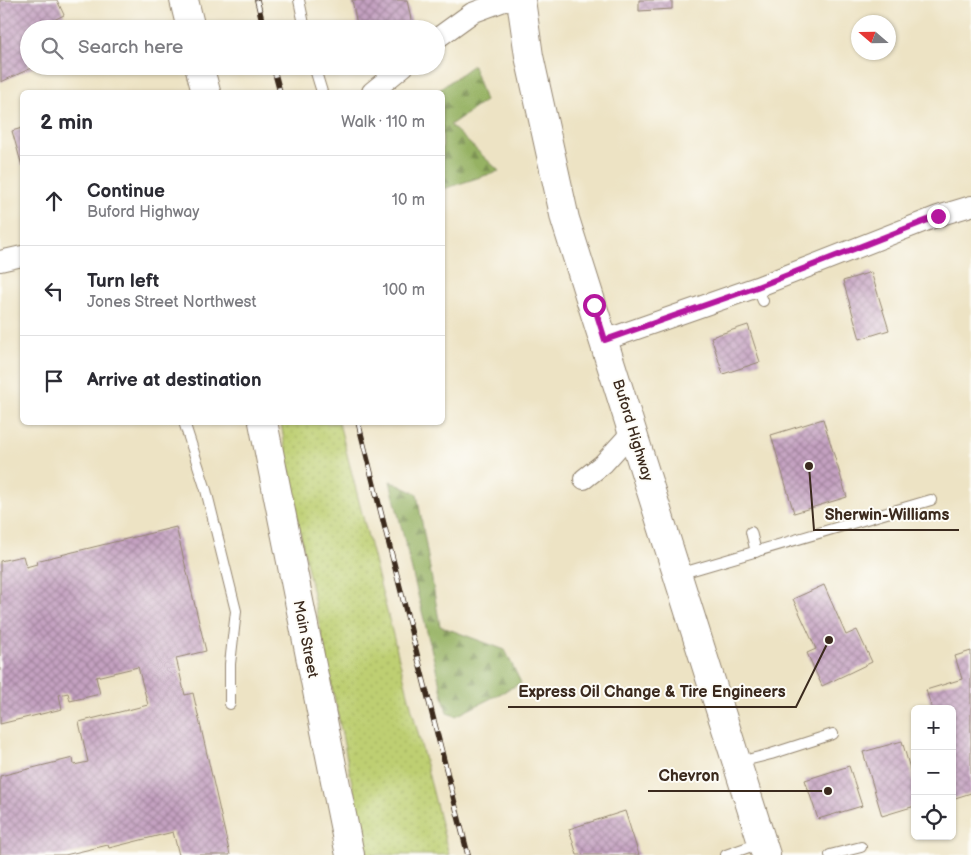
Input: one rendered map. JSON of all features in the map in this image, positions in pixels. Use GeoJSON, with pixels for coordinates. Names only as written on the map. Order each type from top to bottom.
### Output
{"type":"FeatureCollection","features":[{"type":"Feature","properties":{"kind":"main road"},"geometry":{"type":"LineString","coordinates":[[184,0],[189,20]]}},
{"type":"Feature","properties":{"kind":"main road","name":"Buford Highway"},"geometry":{"type":"LineString","coordinates":[[521,0],[529,56],[565,219],[605,340],[764,849]]}},
{"type":"Feature","properties":{"kind":"main road"},"geometry":{"type":"LineString","coordinates":[[201,75],[205,90]]}},
{"type":"Feature","properties":{"kind":"main road","name":"Main Street"},"geometry":{"type":"LineString","coordinates":[[264,425],[350,855]]}},
{"type":"Feature","properties":{"kind":"street"},"geometry":{"type":"LineString","coordinates":[[445,32],[472,13],[507,0]]}},
{"type":"Feature","properties":{"kind":"street"},"geometry":{"type":"LineString","coordinates":[[374,90],[393,75]]}},
{"type":"Feature","properties":{"kind":"street"},"geometry":{"type":"LineString","coordinates":[[605,340],[760,294],[938,216],[971,206]]}},
{"type":"Feature","properties":{"kind":"street"},"geometry":{"type":"LineString","coordinates":[[0,261],[20,256]]}},
{"type":"Feature","properties":{"kind":"street"},"geometry":{"type":"LineString","coordinates":[[584,479],[602,464],[633,431]]}},
{"type":"Feature","properties":{"kind":"lane"},"geometry":{"type":"LineString","coordinates":[[299,0],[304,20]]}},
{"type":"Feature","properties":{"kind":"lane"},"geometry":{"type":"LineString","coordinates":[[317,75],[321,90]]}},
{"type":"Feature","properties":{"kind":"lane"},"geometry":{"type":"LineString","coordinates":[[185,425],[206,490],[236,612],[230,664],[230,704]]}},
{"type":"Feature","properties":{"kind":"lane"},"geometry":{"type":"LineString","coordinates":[[678,574],[931,500]]}},
{"type":"Feature","properties":{"kind":"lane"},"geometry":{"type":"LineString","coordinates":[[751,532],[756,552]]}},
{"type":"Feature","properties":{"kind":"lane"},"geometry":{"type":"LineString","coordinates":[[736,762],[771,754],[834,734]]}},
{"type":"Feature","properties":{"kind":"lane"},"geometry":{"type":"LineString","coordinates":[[830,855],[862,847]]}},
{"type":"Feature","properties":{"kind":"lane"},"geometry":{"type":"LineString","coordinates":[[726,855],[764,849]]}},
{"type":"Feature","properties":{"kind":"green space"},"geometry":{"type":"Polygon","coordinates":[[[473,65],[485,101],[450,125],[499,171],[445,188],[445,90],[439,90],[473,65]]]}},
{"type":"Feature","properties":{"kind":"green space"},"geometry":{"type":"Polygon","coordinates":[[[281,425],[340,425],[449,855],[367,855],[298,522],[281,425]]]}},
{"type":"Feature","properties":{"kind":"green space"},"geometry":{"type":"Polygon","coordinates":[[[390,481],[417,494],[440,626],[505,650],[521,683],[456,716],[447,713],[390,481]]]}},
{"type":"Feature","properties":{"kind":"building"},"geometry":{"type":"Polygon","coordinates":[[[0,0],[57,0],[64,15],[54,20],[20,20],[20,73],[1,82],[0,0]]]}},
{"type":"Feature","properties":{"kind":"building"},"geometry":{"type":"Polygon","coordinates":[[[352,0],[407,0],[411,20],[356,20],[352,0]]]}},
{"type":"Feature","properties":{"kind":"building"},"geometry":{"type":"Polygon","coordinates":[[[639,0],[672,0],[672,9],[639,11],[639,0]]]}},
{"type":"Feature","properties":{"kind":"building"},"geometry":{"type":"Polygon","coordinates":[[[20,129],[20,159],[12,131],[20,129]]]}},
{"type":"Feature","properties":{"kind":"building"},"geometry":{"type":"Polygon","coordinates":[[[871,272],[889,330],[860,339],[843,281],[871,272]]]}},
{"type":"Feature","properties":{"kind":"building"},"geometry":{"type":"Polygon","coordinates":[[[748,325],[760,362],[723,374],[711,337],[748,325]]]}},
{"type":"Feature","properties":{"kind":"building"},"geometry":{"type":"Polygon","coordinates":[[[823,419],[847,497],[794,513],[771,435],[823,419]]]}},
{"type":"Feature","properties":{"kind":"building"},"geometry":{"type":"Polygon","coordinates":[[[176,527],[206,651],[176,658],[185,695],[193,693],[230,855],[179,855],[173,832],[109,848],[108,845],[65,855],[0,855],[0,776],[73,758],[74,765],[88,762],[79,722],[148,705],[138,667],[96,677],[100,694],[70,701],[68,693],[59,695],[62,709],[0,724],[0,561],[23,556],[26,567],[37,564],[36,561],[176,527]]]}},
{"type":"Feature","properties":{"kind":"building"},"geometry":{"type":"Polygon","coordinates":[[[824,585],[846,635],[857,630],[872,662],[822,686],[807,653],[816,649],[793,599],[824,585]]]}},
{"type":"Feature","properties":{"kind":"building"},"geometry":{"type":"Polygon","coordinates":[[[971,651],[971,793],[956,798],[956,705],[931,705],[926,690],[962,679],[955,656],[971,651]]]}},
{"type":"Feature","properties":{"kind":"building"},"geometry":{"type":"Polygon","coordinates":[[[902,741],[911,772],[911,807],[882,816],[863,752],[902,741]]]}},
{"type":"Feature","properties":{"kind":"building"},"geometry":{"type":"Polygon","coordinates":[[[849,766],[862,806],[818,819],[805,780],[849,766]]]}},
{"type":"Feature","properties":{"kind":"building"},"geometry":{"type":"Polygon","coordinates":[[[625,811],[639,855],[577,855],[569,829],[625,811]]]}},
{"type":"Feature","properties":{"kind":"railway"},"geometry":{"type":"LineString","coordinates":[[257,0],[262,20]]}},
{"type":"Feature","properties":{"kind":"railway"},"geometry":{"type":"LineString","coordinates":[[275,75],[279,90]]}},
{"type":"Feature","properties":{"kind":"railway"},"geometry":{"type":"LineString","coordinates":[[359,425],[468,855]]}},
{"type":"Feature","properties":{"kind":"place","name":"Sherwin-Williams"},"geometry":{"type":"Point","coordinates":[809,466]}},
{"type":"Feature","properties":{"kind":"place","name":"Express Oil Change & Tire Engineers"},"geometry":{"type":"Point","coordinates":[829,640]}},
{"type":"Feature","properties":{"kind":"place","name":"Chevron"},"geometry":{"type":"Point","coordinates":[828,791]}},
{"type":"Feature","properties":{"kind":"route"},"geometry":{"type":"LineString","coordinates":[[594,305],[605,340],[757,287],[938,216]]}}]}
